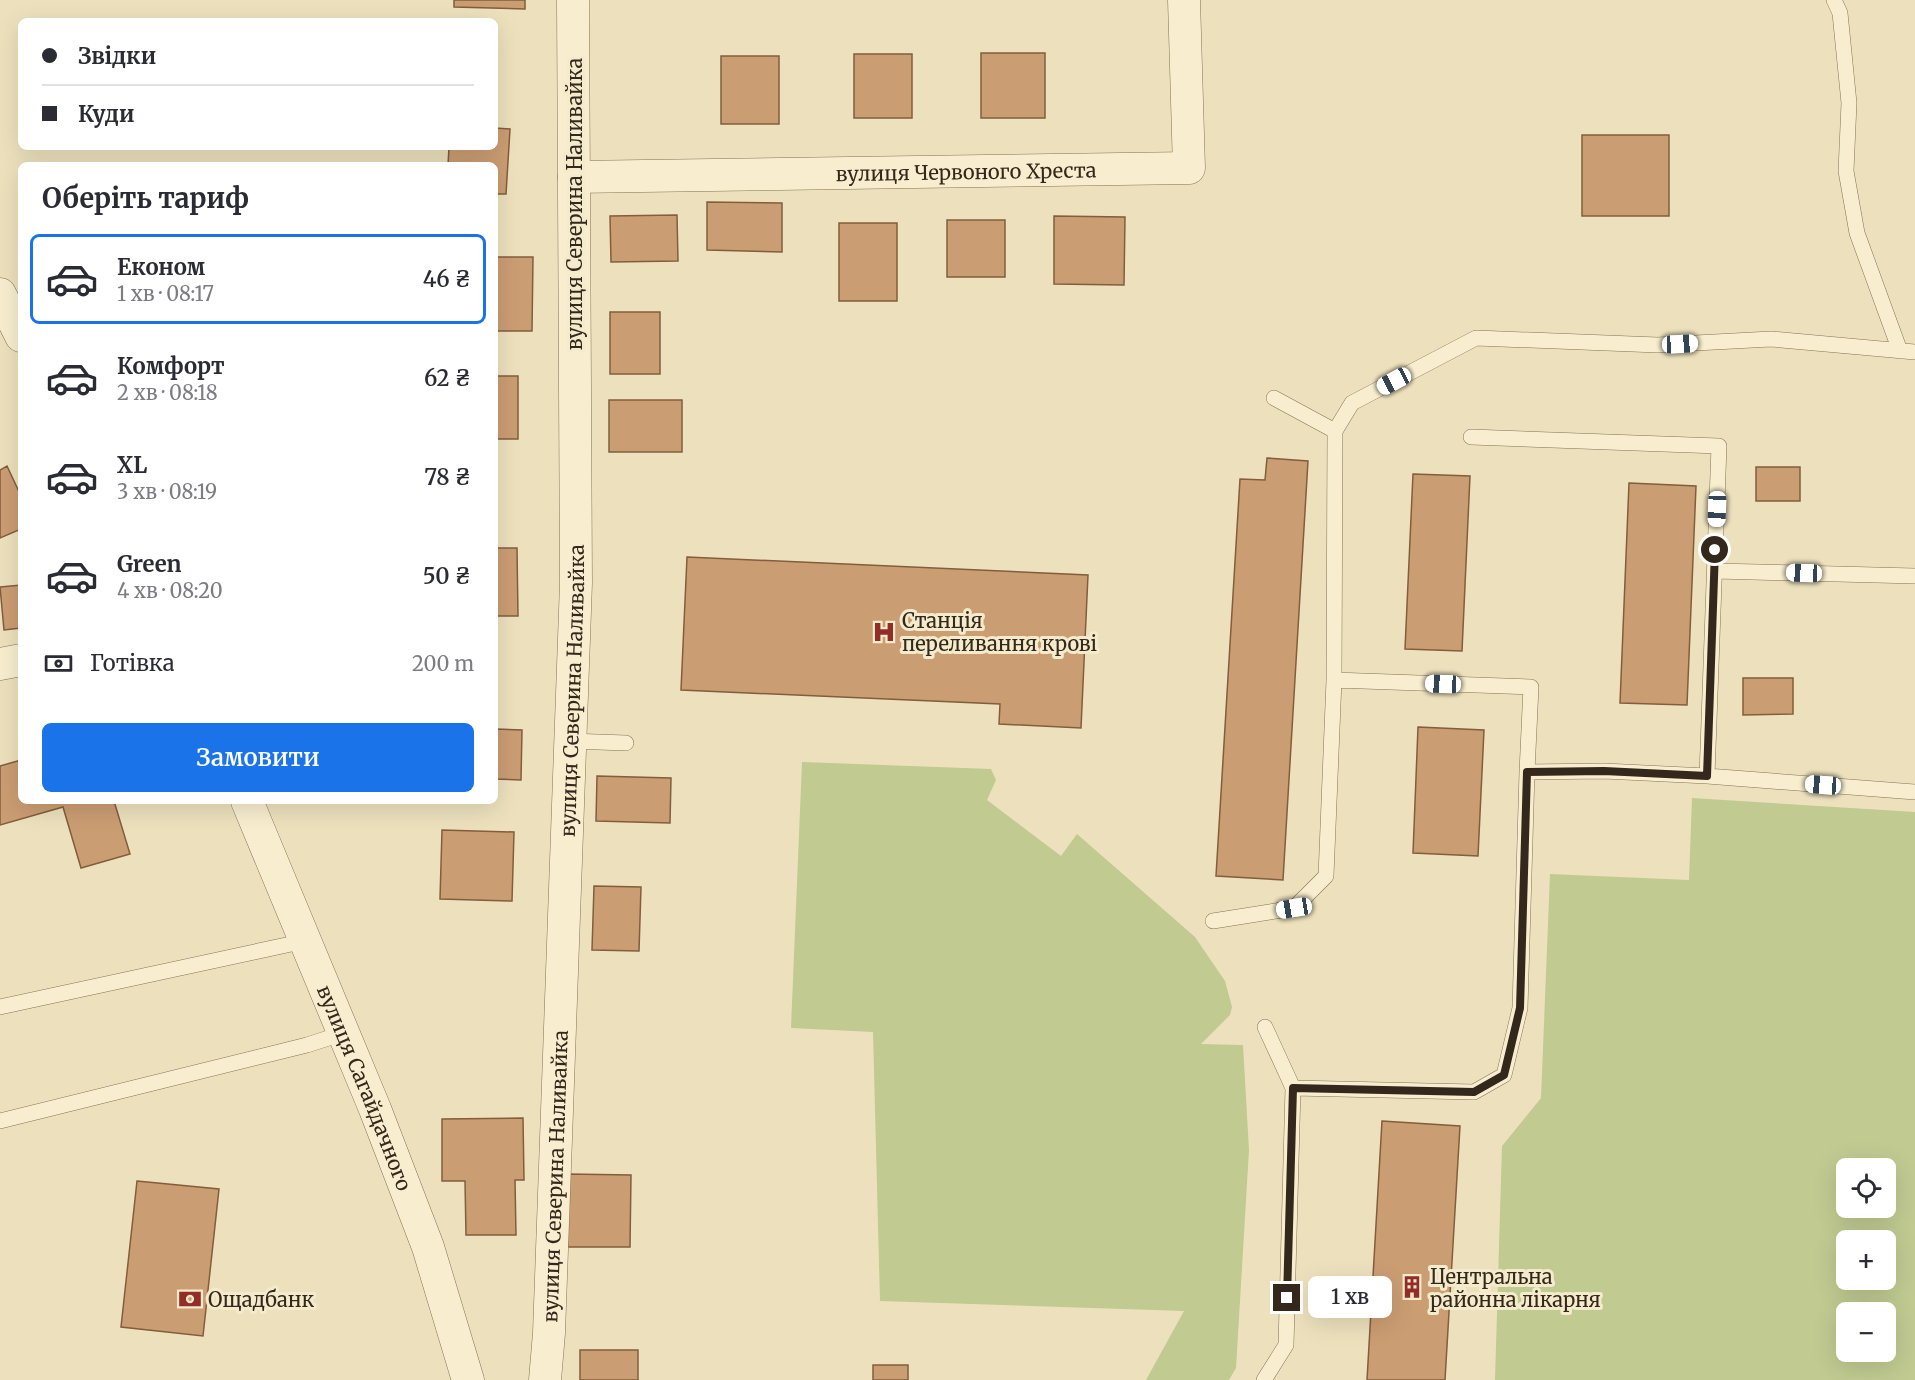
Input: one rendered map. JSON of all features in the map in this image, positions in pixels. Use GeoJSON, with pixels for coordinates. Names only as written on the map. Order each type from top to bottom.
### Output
{"type":"FeatureCollection","features":[{"type":"Feature","properties":{"kind":"street","name":"вулиця Северина Наливайка"},"geometry":{"type":"LineString","coordinates":[[545,1380],[551,1286],[576,583],[573,0]]}},
{"type":"Feature","properties":{"kind":"street","name":"вулиця Червоного Хреста"},"geometry":{"type":"LineString","coordinates":[[574,177],[1189,168],[1184,0]]}},
{"type":"Feature","properties":{"kind":"street"},"geometry":{"type":"LineString","coordinates":[[0,664],[18,661]]}},
{"type":"Feature","properties":{"kind":"street","name":"вулиця Сагайдачного"},"geometry":{"type":"LineString","coordinates":[[248,804],[344,1033],[428,1247],[468,1380]]}},
{"type":"Feature","properties":{"kind":"lane"},"geometry":{"type":"LineString","coordinates":[[1213,921],[1294,908],[1326,876],[1334,680],[1335,430],[1352,403],[1476,338],[1658,345],[1771,339],[1907,351],[1857,233],[1846,171],[1849,103],[1840,13],[1834,0]]}},
{"type":"Feature","properties":{"kind":"lane"},"geometry":{"type":"LineString","coordinates":[[1274,399],[1335,430]]}},
{"type":"Feature","properties":{"kind":"lane"},"geometry":{"type":"LineString","coordinates":[[1471,437],[1719,446],[1707,776]]}},
{"type":"Feature","properties":{"kind":"lane"},"geometry":{"type":"LineString","coordinates":[[1715,571],[1915,576]]}},
{"type":"Feature","properties":{"kind":"lane"},"geometry":{"type":"LineString","coordinates":[[1293,1088],[1474,1092],[1504,1075],[1520,1008],[1531,687],[1334,680]]}},
{"type":"Feature","properties":{"kind":"lane"},"geometry":{"type":"LineString","coordinates":[[569,741],[626,743]]}},
{"type":"Feature","properties":{"kind":"lane"},"geometry":{"type":"LineString","coordinates":[[1527,772],[1604,771],[1707,776],[1915,792]]}},
{"type":"Feature","properties":{"kind":"lane"},"geometry":{"type":"LineString","coordinates":[[0,1007],[305,941]]}},
{"type":"Feature","properties":{"kind":"lane"},"geometry":{"type":"LineString","coordinates":[[1264,1380],[1286,1345],[1293,1088],[1265,1027]]}},
{"type":"Feature","properties":{"kind":"lane"},"geometry":{"type":"LineString","coordinates":[[0,1121],[307,1045],[344,1033]]}},
{"type":"Feature","properties":{"kind":"green space"},"geometry":{"type":"Polygon","coordinates":[[[802,762],[991,769],[996,780],[987,800],[1061,856],[1077,834],[1195,937],[1225,981],[1232,1007],[1230,1015],[1201,1044],[1243,1045],[1249,1150],[1236,1368],[1229,1380],[1146,1380],[1184,1311],[880,1301],[873,1032],[791,1028],[802,762]]]}},
{"type":"Feature","properties":{"kind":"green space"},"geometry":{"type":"Polygon","coordinates":[[[1692,798],[1915,812],[1915,1380],[1495,1380],[1502,1146],[1541,1098],[1550,874],[1689,880],[1692,798]]]}},
{"type":"Feature","properties":{"kind":"building"},"geometry":{"type":"Polygon","coordinates":[[[454,0],[525,0],[525,9],[454,7],[454,0]]]}},
{"type":"Feature","properties":{"kind":"building"},"geometry":{"type":"Polygon","coordinates":[[[981,53],[1045,53],[1045,118],[981,118],[981,53]]]}},
{"type":"Feature","properties":{"kind":"building"},"geometry":{"type":"Polygon","coordinates":[[[854,54],[912,54],[912,118],[854,118],[854,54]]]}},
{"type":"Feature","properties":{"kind":"building"},"geometry":{"type":"Polygon","coordinates":[[[721,56],[779,56],[779,124],[721,124],[721,56]]]}},
{"type":"Feature","properties":{"kind":"building"},"geometry":{"type":"Polygon","coordinates":[[[498,128],[510,129],[506,194],[498,194],[498,162],[448,162],[449,150],[498,150],[498,128]]]}},
{"type":"Feature","properties":{"kind":"building"},"geometry":{"type":"Polygon","coordinates":[[[1582,135],[1669,135],[1669,216],[1582,216],[1582,135]]]}},
{"type":"Feature","properties":{"kind":"building"},"geometry":{"type":"Polygon","coordinates":[[[707,202],[782,203],[782,252],[707,250],[707,202]]]}},
{"type":"Feature","properties":{"kind":"building"},"geometry":{"type":"Polygon","coordinates":[[[677,215],[678,261],[611,262],[610,216],[677,215]]]}},
{"type":"Feature","properties":{"kind":"building"},"geometry":{"type":"Polygon","coordinates":[[[1054,216],[1125,217],[1124,285],[1054,284],[1054,216]]]}},
{"type":"Feature","properties":{"kind":"building"},"geometry":{"type":"Polygon","coordinates":[[[947,220],[1005,220],[1005,277],[947,277],[947,220]]]}},
{"type":"Feature","properties":{"kind":"building"},"geometry":{"type":"Polygon","coordinates":[[[839,223],[897,223],[897,301],[839,301],[839,223]]]}},
{"type":"Feature","properties":{"kind":"building"},"geometry":{"type":"Polygon","coordinates":[[[498,257],[533,257],[532,331],[498,331],[498,257]]]}},
{"type":"Feature","properties":{"kind":"building"},"geometry":{"type":"Polygon","coordinates":[[[610,312],[660,312],[660,374],[610,374],[610,312]]]}},
{"type":"Feature","properties":{"kind":"building"},"geometry":{"type":"Polygon","coordinates":[[[498,376],[518,376],[518,439],[498,439],[498,376]]]}},
{"type":"Feature","properties":{"kind":"building"},"geometry":{"type":"Polygon","coordinates":[[[609,400],[682,400],[682,452],[609,452],[609,400]]]}},
{"type":"Feature","properties":{"kind":"building"},"geometry":{"type":"Polygon","coordinates":[[[1267,458],[1308,461],[1283,880],[1216,876],[1240,479],[1265,480],[1267,458]]]}},
{"type":"Feature","properties":{"kind":"building"},"geometry":{"type":"Polygon","coordinates":[[[7,466],[18,490],[18,530],[0,538],[0,470],[7,466]]]}},
{"type":"Feature","properties":{"kind":"building"},"geometry":{"type":"Polygon","coordinates":[[[1756,467],[1800,467],[1800,501],[1756,501],[1756,467]]]}},
{"type":"Feature","properties":{"kind":"building"},"geometry":{"type":"Polygon","coordinates":[[[1413,474],[1470,476],[1462,651],[1405,649],[1413,474]]]}},
{"type":"Feature","properties":{"kind":"building"},"geometry":{"type":"Polygon","coordinates":[[[1629,483],[1696,486],[1687,705],[1620,703],[1629,483]]]}},
{"type":"Feature","properties":{"kind":"building"},"geometry":{"type":"Polygon","coordinates":[[[498,548],[517,548],[518,616],[498,616],[498,548]]]}},
{"type":"Feature","properties":{"kind":"building","name":"Станція переливання крові"},"geometry":{"type":"Polygon","coordinates":[[[687,557],[1088,575],[1081,728],[999,724],[1000,704],[681,690],[687,557]]]}},
{"type":"Feature","properties":{"kind":"building"},"geometry":{"type":"Polygon","coordinates":[[[18,585],[18,628],[4,630],[0,587],[18,585]]]}},
{"type":"Feature","properties":{"kind":"building"},"geometry":{"type":"Polygon","coordinates":[[[1743,678],[1793,678],[1793,714],[1743,715],[1743,678]]]}},
{"type":"Feature","properties":{"kind":"building"},"geometry":{"type":"Polygon","coordinates":[[[1418,727],[1484,730],[1478,856],[1413,853],[1418,727]]]}},
{"type":"Feature","properties":{"kind":"building"},"geometry":{"type":"Polygon","coordinates":[[[498,729],[522,730],[521,780],[498,779],[498,729]]]}},
{"type":"Feature","properties":{"kind":"building"},"geometry":{"type":"Polygon","coordinates":[[[18,761],[18,804],[115,804],[130,854],[81,868],[63,807],[0,825],[0,766],[18,761]]]}},
{"type":"Feature","properties":{"kind":"building"},"geometry":{"type":"Polygon","coordinates":[[[597,776],[671,778],[670,823],[596,821],[597,776]]]}},
{"type":"Feature","properties":{"kind":"building"},"geometry":{"type":"Polygon","coordinates":[[[442,830],[514,832],[512,901],[440,899],[442,830]]]}},
{"type":"Feature","properties":{"kind":"building"},"geometry":{"type":"Polygon","coordinates":[[[594,886],[641,887],[639,951],[592,950],[594,886]]]}},
{"type":"Feature","properties":{"kind":"building"},"geometry":{"type":"Polygon","coordinates":[[[523,1118],[524,1180],[515,1180],[516,1235],[466,1235],[465,1181],[442,1181],[442,1119],[523,1118]]]}},
{"type":"Feature","properties":{"kind":"building","name":"Центральна районна лікарня"},"geometry":{"type":"Polygon","coordinates":[[[1382,1121],[1460,1126],[1445,1380],[1367,1380],[1382,1121]]]}},
{"type":"Feature","properties":{"kind":"building"},"geometry":{"type":"Polygon","coordinates":[[[568,1174],[631,1175],[630,1247],[568,1247],[568,1174]]]}},
{"type":"Feature","properties":{"kind":"building"},"geometry":{"type":"Polygon","coordinates":[[[137,1181],[219,1189],[203,1336],[121,1327],[137,1181]]]}},
{"type":"Feature","properties":{"kind":"building"},"geometry":{"type":"Polygon","coordinates":[[[580,1350],[638,1350],[638,1380],[580,1380],[580,1350]]]}},
{"type":"Feature","properties":{"kind":"building"},"geometry":{"type":"Polygon","coordinates":[[[873,1365],[908,1365],[908,1380],[873,1380],[873,1365]]]}},
{"type":"Feature","properties":{"kind":"place","name":"Станція переливання крові"},"geometry":{"type":"Point","coordinates":[884,632]}},
{"type":"Feature","properties":{"kind":"place","name":"Центральна районна лікарня"},"geometry":{"type":"Point","coordinates":[1412,1287]}},
{"type":"Feature","properties":{"kind":"place","name":"Ощадбанк"},"geometry":{"type":"Point","coordinates":[190,1299]}},
{"type":"Feature","properties":{"kind":"route"},"geometry":{"type":"LineString","coordinates":[[1287,1298],[1293,1088],[1474,1092],[1504,1075],[1520,1008],[1527,772],[1604,771],[1707,776],[1715,550]]}}]}
